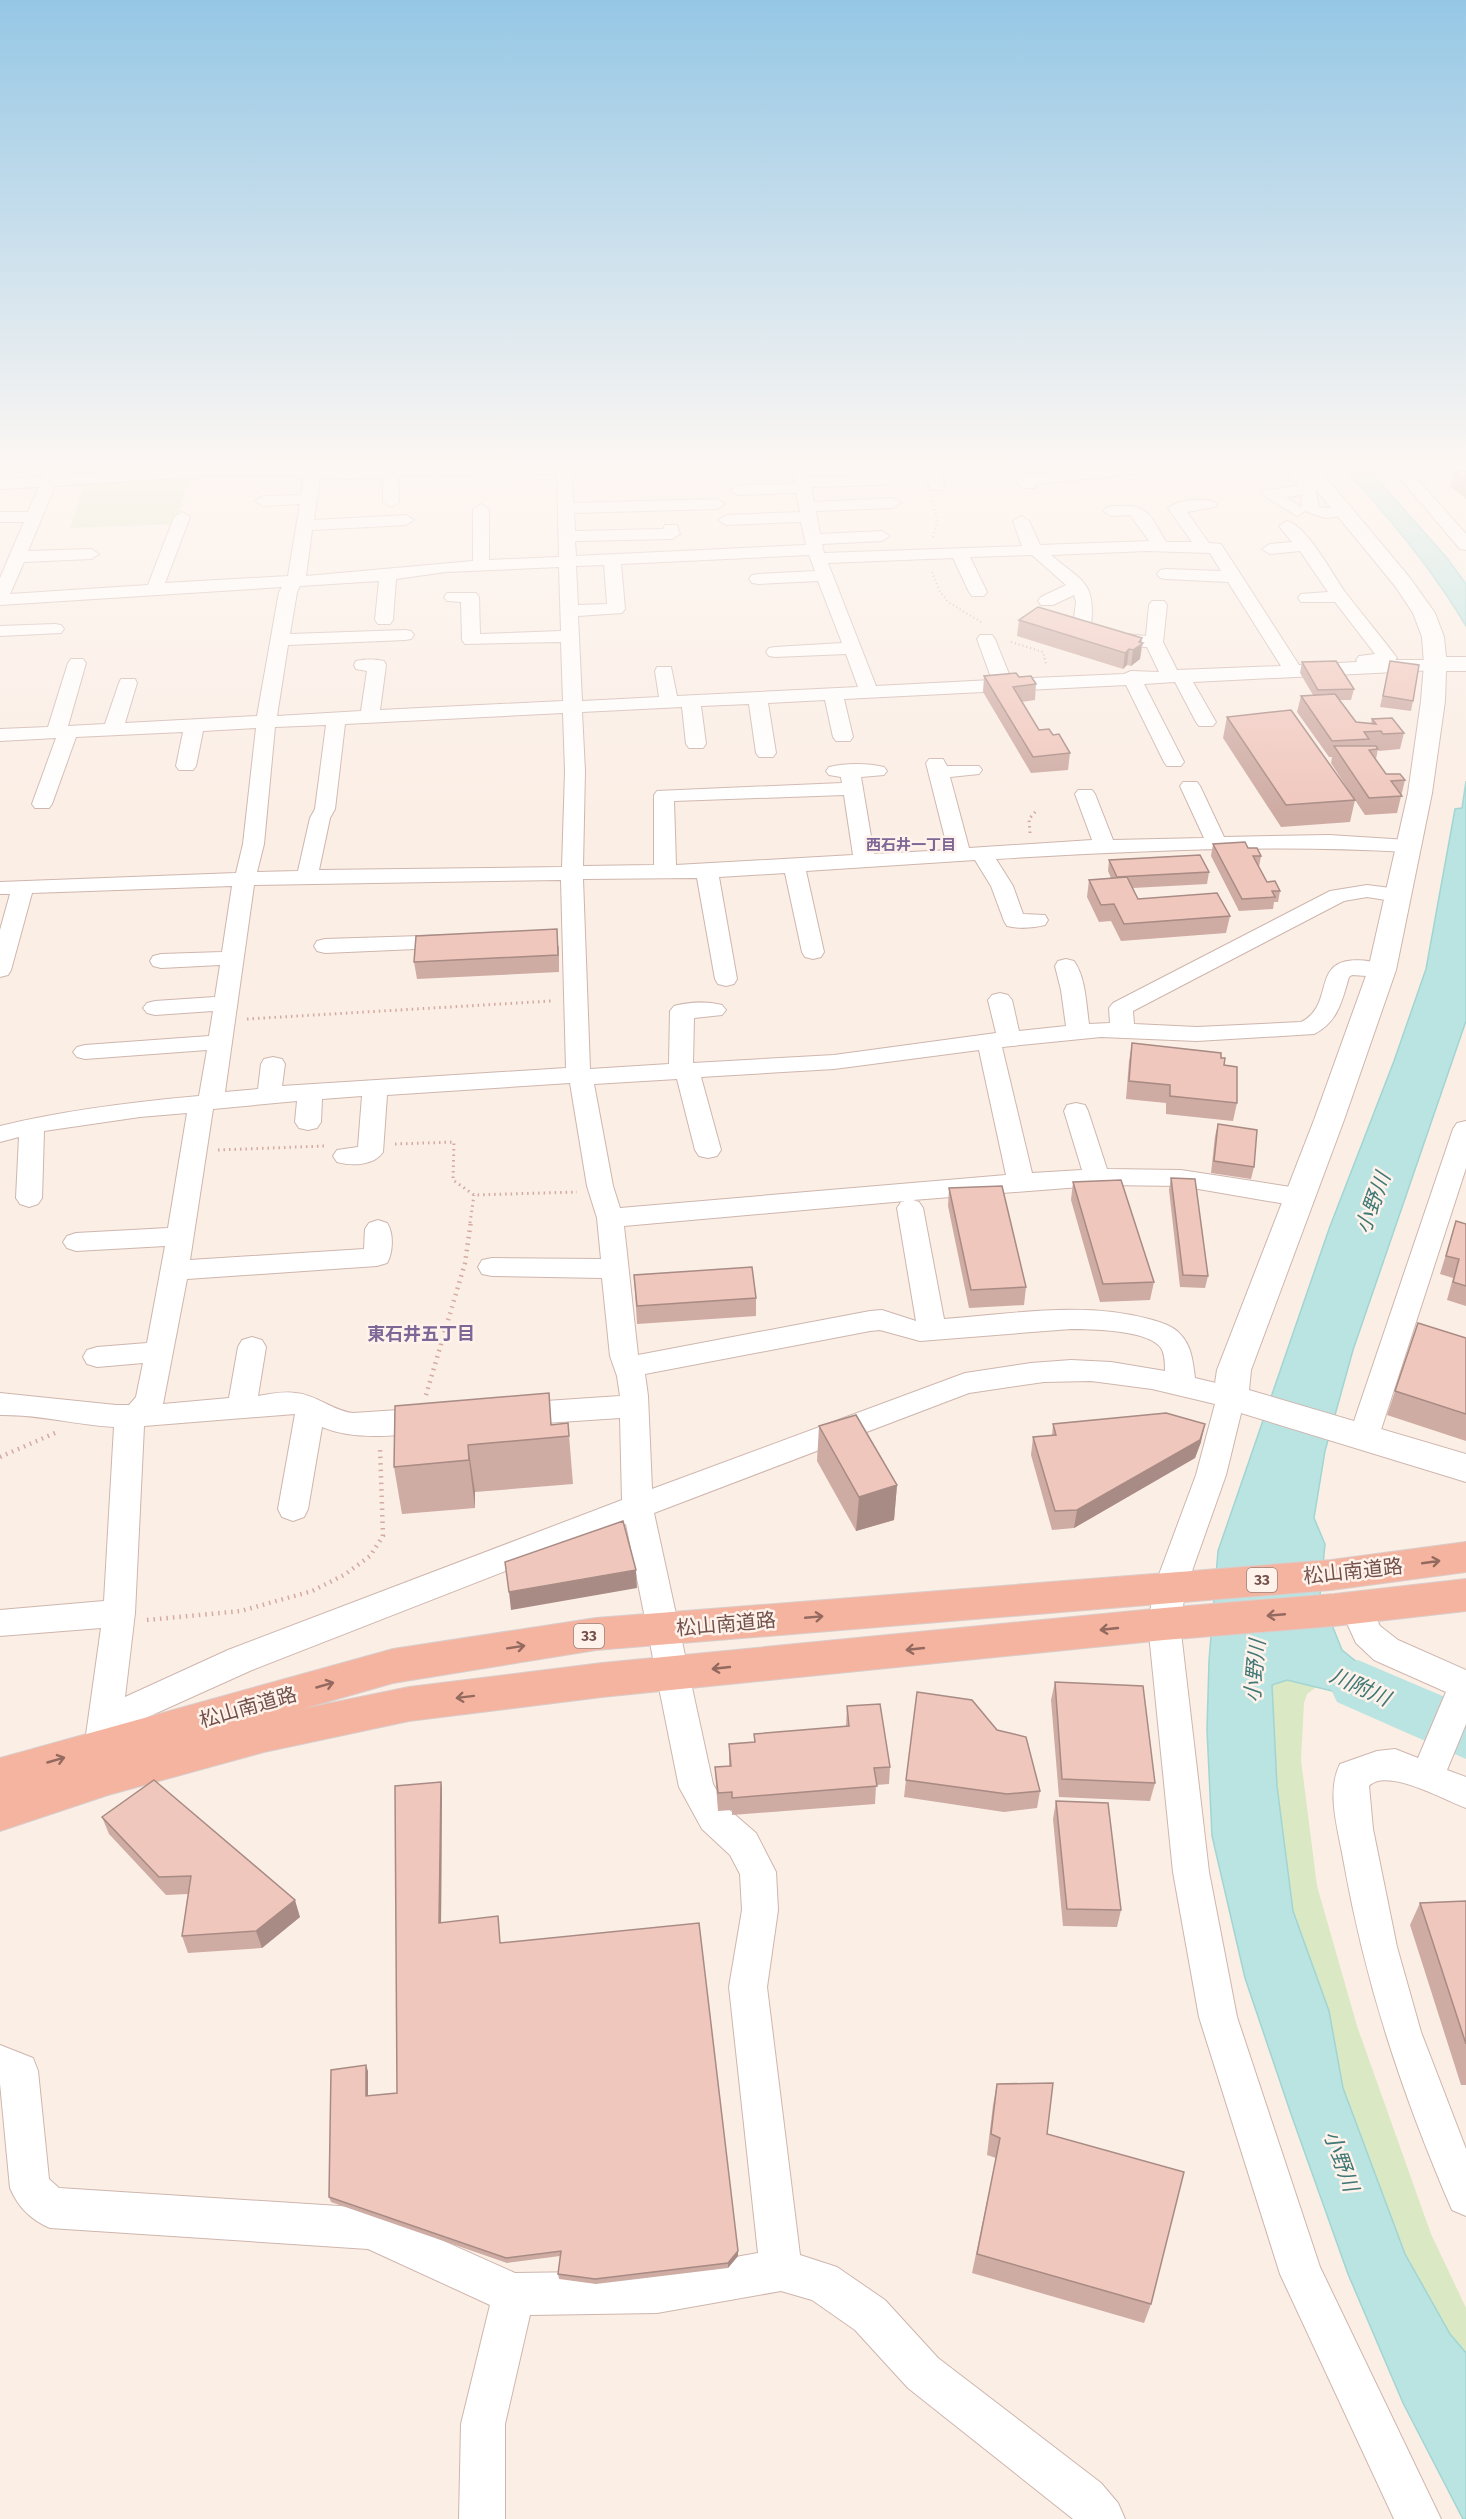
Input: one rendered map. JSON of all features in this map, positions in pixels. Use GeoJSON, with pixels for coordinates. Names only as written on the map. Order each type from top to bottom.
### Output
{"type":"FeatureCollection","features":[{"type":"Feature","properties":{"kind":"highway","name":"松山南道路"},"geometry":{"type":"LineString","coordinates":[[1340,1598],[1466,1557]]}},
{"type":"Feature","properties":{"kind":"highway","name":"松山南道路"},"geometry":{"type":"LineString","coordinates":[[0,1776],[104,1749],[393,1666],[596,1635],[664,1629],[1466,1594]]}},
{"type":"Feature","properties":{"kind":"highway","name":"松山南道路"},"geometry":{"type":"LineString","coordinates":[[0,1812],[104,1749],[264,1734],[409,1704],[673,1673],[1179,1605]]}},
{"type":"Feature","properties":{"kind":"street"},"geometry":{"type":"LineString","coordinates":[[155,589],[157,581]]}},
{"type":"Feature","properties":{"kind":"street"},"geometry":{"type":"LineString","coordinates":[[104,1749],[118,1617],[129,1424],[150,1401],[175,1270],[193,1151],[223,1022],[244,879],[252,862],[256,833],[257,787],[266,721],[288,592],[294,581]]}},
{"type":"Feature","properties":{"kind":"street"},"geometry":{"type":"LineString","coordinates":[[2,591],[95,585],[155,589],[326,581]]}},
{"type":"Feature","properties":{"kind":"street"},"geometry":{"type":"LineString","coordinates":[[384,620],[388,581]]}},
{"type":"Feature","properties":{"kind":"street"},"geometry":{"type":"LineString","coordinates":[[568,581],[575,771],[572,873],[579,1076],[606,1204],[624,1356],[634,1406],[638,1508],[696,1787],[714,1818],[743,1844],[758,1872],[760,1910],[748,1987],[781,2270]]}},
{"type":"Feature","properties":{"kind":"street"},"geometry":{"type":"LineString","coordinates":[[569,611],[616,609],[614,581]]}},
{"type":"Feature","properties":{"kind":"street"},"geometry":{"type":"LineString","coordinates":[[827,581],[869,691]]}},
{"type":"Feature","properties":{"kind":"street"},"geometry":{"type":"LineString","coordinates":[[975,581],[978,592]]}},
{"type":"Feature","properties":{"kind":"street"},"geometry":{"type":"LineString","coordinates":[[1072,581],[1078,586],[1085,602],[1082,626],[1086,631],[1102,636],[1154,642]]}},
{"type":"Feature","properties":{"kind":"street"},"geometry":{"type":"LineString","coordinates":[[1236,581],[1290,666]]}},
{"type":"Feature","properties":{"kind":"street"},"geometry":{"type":"LineString","coordinates":[[0,735],[113,729],[171,718],[194,725],[370,717],[1175,675],[1388,658],[1329,581]]}},
{"type":"Feature","properties":{"kind":"street"},"geometry":{"type":"LineString","coordinates":[[1402,581],[1424,613],[1433,637],[1450,664]]}},
{"type":"Feature","properties":{"kind":"street"},"geometry":{"type":"LineString","coordinates":[[1047,602],[1078,586]]}},
{"type":"Feature","properties":{"kind":"street"},"geometry":{"type":"LineString","coordinates":[[453,597],[470,597],[471,640],[570,636]]}},
{"type":"Feature","properties":{"kind":"street"},"geometry":{"type":"LineString","coordinates":[[1307,598],[1340,597]]}},
{"type":"Feature","properties":{"kind":"street"},"geometry":{"type":"LineString","coordinates":[[1158,605],[1154,642],[1206,722]]}},
{"type":"Feature","properties":{"kind":"street"},"geometry":{"type":"LineString","coordinates":[[0,632],[55,629]]}},
{"type":"Feature","properties":{"kind":"street"},"geometry":{"type":"LineString","coordinates":[[280,640],[405,634]]}},
{"type":"Feature","properties":{"kind":"street"},"geometry":{"type":"LineString","coordinates":[[986,639],[1004,684]]}},
{"type":"Feature","properties":{"kind":"street"},"geometry":{"type":"LineString","coordinates":[[775,652],[853,648]]}},
{"type":"Feature","properties":{"kind":"street"},"geometry":{"type":"LineString","coordinates":[[51,798],[77,663]]}},
{"type":"Feature","properties":{"kind":"street"},"geometry":{"type":"LineString","coordinates":[[1290,666],[1450,664]]}},
{"type":"Feature","properties":{"kind":"street"},"geometry":{"type":"LineString","coordinates":[[1418,2519],[1301,2274],[1218,2017],[1191,1872],[1179,1605],[1211,1475],[1239,1399],[1234,1370],[1329,1120],[1382,969],[1430,726],[1450,664]]}},
{"type":"Feature","properties":{"kind":"street"},"geometry":{"type":"LineString","coordinates":[[363,665],[376,665],[370,717]]}},
{"type":"Feature","properties":{"kind":"street"},"geometry":{"type":"LineString","coordinates":[[664,671],[669,702]]}},
{"type":"Feature","properties":{"kind":"street"},"geometry":{"type":"LineString","coordinates":[[1131,677],[1174,762]]}},
{"type":"Feature","properties":{"kind":"street"},"geometry":{"type":"LineString","coordinates":[[113,729],[128,683]]}},
{"type":"Feature","properties":{"kind":"street"},"geometry":{"type":"LineString","coordinates":[[833,693],[843,737]]}},
{"type":"Feature","properties":{"kind":"street"},"geometry":{"type":"LineString","coordinates":[[758,697],[766,753]]}},
{"type":"Feature","properties":{"kind":"street"},"geometry":{"type":"LineString","coordinates":[[691,701],[696,744]]}},
{"type":"Feature","properties":{"kind":"street"},"geometry":{"type":"LineString","coordinates":[[307,878],[320,818],[325,809],[336,718]]}},
{"type":"Feature","properties":{"kind":"street"},"geometry":{"type":"LineString","coordinates":[[186,766],[194,725]]}},
{"type":"Feature","properties":{"kind":"street"},"geometry":{"type":"LineString","coordinates":[[960,855],[937,767],[972,770]]}},
{"type":"Feature","properties":{"kind":"street"},"geometry":{"type":"LineString","coordinates":[[665,872],[664,795],[696,785],[774,784],[846,777],[877,771]]}},
{"type":"Feature","properties":{"kind":"street"},"geometry":{"type":"LineString","coordinates":[[846,777],[865,861]]}},
{"type":"Feature","properties":{"kind":"street"},"geometry":{"type":"LineString","coordinates":[[1190,786],[1217,844]]}},
{"type":"Feature","properties":{"kind":"street"},"geometry":{"type":"LineString","coordinates":[[1085,794],[1104,846]]}},
{"type":"Feature","properties":{"kind":"street"},"geometry":{"type":"LineString","coordinates":[[0,888],[244,879],[707,871],[1104,846],[1329,841],[1408,846]]}},
{"type":"Feature","properties":{"kind":"street"},"geometry":{"type":"LineString","coordinates":[[981,853],[1002,886],[1015,921],[1037,920]]}},
{"type":"Feature","properties":{"kind":"street"},"geometry":{"type":"LineString","coordinates":[[794,866],[813,952]]}},
{"type":"Feature","properties":{"kind":"street"},"geometry":{"type":"LineString","coordinates":[[707,871],[726,979]]}},
{"type":"Feature","properties":{"kind":"street"},"geometry":{"type":"LineString","coordinates":[[0,970],[23,887]]}},
{"type":"Feature","properties":{"kind":"street"},"geometry":{"type":"LineString","coordinates":[[1122,1030],[1121,1008],[1338,896],[1367,891],[1398,895]]}},
{"type":"Feature","properties":{"kind":"street"},"geometry":{"type":"LineString","coordinates":[[550,939],[574,938]]}},
{"type":"Feature","properties":{"kind":"street"},"geometry":{"type":"LineString","coordinates":[[325,946],[479,941]]}},
{"type":"Feature","properties":{"kind":"street"},"geometry":{"type":"LineString","coordinates":[[161,961],[232,958]]}},
{"type":"Feature","properties":{"kind":"street"},"geometry":{"type":"LineString","coordinates":[[1066,966],[1073,990],[1078,1032]]}},
{"type":"Feature","properties":{"kind":"street"},"geometry":{"type":"LineString","coordinates":[[0,1134],[32,1126],[140,1109],[269,1095],[834,1062],[1078,1032],[1122,1030],[1197,1034],[1306,1029],[1318,1025],[1327,1014],[1338,974],[1347,968],[1382,969]]}},
{"type":"Feature","properties":{"kind":"street"},"geometry":{"type":"LineString","coordinates":[[1000,1000],[999,1040],[1021,1182]]}},
{"type":"Feature","properties":{"kind":"street"},"geometry":{"type":"LineString","coordinates":[[155,1008],[223,1022]]}},
{"type":"Feature","properties":{"kind":"street"},"geometry":{"type":"LineString","coordinates":[[708,1150],[684,1071],[682,1011],[714,1010]]}},
{"type":"Feature","properties":{"kind":"street"},"geometry":{"type":"LineString","coordinates":[[85,1052],[223,1022]]}},
{"type":"Feature","properties":{"kind":"street"},"geometry":{"type":"LineString","coordinates":[[269,1095],[273,1064]]}},
{"type":"Feature","properties":{"kind":"street"},"geometry":{"type":"LineString","coordinates":[[346,1156],[370,1152],[375,1088]]}},
{"type":"Feature","properties":{"kind":"street"},"geometry":{"type":"LineString","coordinates":[[308,1122],[310,1092]]}},
{"type":"Feature","properties":{"kind":"street"},"geometry":{"type":"LineString","coordinates":[[1076,1111],[1097,1178]]}},
{"type":"Feature","properties":{"kind":"street"},"geometry":{"type":"LineString","coordinates":[[29,1198],[32,1126]]}},
{"type":"Feature","properties":{"kind":"street"},"geometry":{"type":"LineString","coordinates":[[1357,1434],[1466,1128]]}},
{"type":"Feature","properties":{"kind":"street"},"geometry":{"type":"LineString","coordinates":[[606,1204],[1097,1178],[1173,1177],[1298,1197]]}},
{"type":"Feature","properties":{"kind":"street"},"geometry":{"type":"LineString","coordinates":[[910,1208],[932,1330]]}},
{"type":"Feature","properties":{"kind":"street"},"geometry":{"type":"LineString","coordinates":[[175,1270],[377,1257],[378,1229]]}},
{"type":"Feature","properties":{"kind":"street"},"geometry":{"type":"LineString","coordinates":[[76,1242],[180,1236]]}},
{"type":"Feature","properties":{"kind":"street"},"geometry":{"type":"LineString","coordinates":[[492,1267],[615,1269]]}},
{"type":"Feature","properties":{"kind":"street"},"geometry":{"type":"LineString","coordinates":[[628,1367],[882,1320],[907,1329],[932,1330],[1071,1318],[1120,1323],[1160,1334],[1170,1341],[1177,1353],[1181,1385]]}},
{"type":"Feature","properties":{"kind":"street"},"geometry":{"type":"LineString","coordinates":[[242,1407],[252,1347]]}},
{"type":"Feature","properties":{"kind":"street"},"geometry":{"type":"LineString","coordinates":[[98,1357],[159,1352]]}},
{"type":"Feature","properties":{"kind":"street"},"geometry":{"type":"LineString","coordinates":[[104,1749],[240,1660],[419,1589],[965,1383],[1017,1374],[1073,1370],[1117,1374],[1181,1385],[1239,1399],[1466,1468]]}},
{"type":"Feature","properties":{"kind":"street"},"geometry":{"type":"LineString","coordinates":[[0,1404],[25,1403],[90,1415],[138,1414],[295,1403],[340,1422],[455,1418]]}},
{"type":"Feature","properties":{"kind":"street"},"geometry":{"type":"LineString","coordinates":[[491,1415],[634,1406]]}},
{"type":"Feature","properties":{"kind":"street"},"geometry":{"type":"LineString","coordinates":[[293,1509],[311,1408]]}},
{"type":"Feature","properties":{"kind":"street"},"geometry":{"type":"LineString","coordinates":[[1340,1598],[1367,1634],[1386,1650],[1465,1687],[1430,1767]]}},
{"type":"Feature","properties":{"kind":"street"},"geometry":{"type":"LineString","coordinates":[[0,1623],[118,1617]]}},
{"type":"Feature","properties":{"kind":"street"},"geometry":{"type":"LineString","coordinates":[[1466,1793],[1430,1767],[1395,1764],[1377,1766],[1352,1776],[1350,1794],[1367,1905],[1404,2041],[1444,2146],[1466,2196]]}},
{"type":"Feature","properties":{"kind":"street"},"geometry":{"type":"LineString","coordinates":[[0,2064],[19,2071],[30,2188],[50,2208],[370,2229],[514,2294],[657,2292],[781,2270],[822,2282],[870,2315],[923,2373],[1085,2499],[1102,2519]]}},
{"type":"Feature","properties":{"kind":"street"},"geometry":{"type":"LineString","coordinates":[[482,2519],[483,2424],[514,2294]]}},
{"type":"Feature","properties":{"kind":"path"},"geometry":{"type":"LineString","coordinates":[[223,1022],[575,999]]}},
{"type":"Feature","properties":{"kind":"path"},"geometry":{"type":"LineString","coordinates":[[193,1151],[454,1142],[453,1180],[474,1195],[606,1204]]}},
{"type":"Feature","properties":{"kind":"path"},"geometry":{"type":"LineString","coordinates":[[419,1420],[465,1263],[474,1195]]}},
{"type":"Feature","properties":{"kind":"path"},"geometry":{"type":"LineString","coordinates":[[0,1457],[52,1435],[90,1415]]}},
{"type":"Feature","properties":{"kind":"path"},"geometry":{"type":"LineString","coordinates":[[118,1617],[241,1611],[312,1591],[345,1575],[370,1556],[383,1536],[380,1422]]}},
{"type":"Feature","properties":{"kind":"green space"},"geometry":{"type":"Polygon","coordinates":[[[1287,1680],[1316,1687],[1307,1694],[1304,1703],[1301,1760],[1317,1886],[1357,2026],[1431,2234],[1466,2308],[1466,2353],[1450,2334],[1405,2254],[1343,2088],[1329,2011],[1293,1911],[1277,1786],[1272,1685],[1287,1680]]]}},
{"type":"Feature","properties":{"kind":"water"},"geometry":{"type":"Polygon","coordinates":[[[1436,581],[1463,581],[1466,584],[1466,626],[1452,604],[1436,581]]]}},
{"type":"Feature","properties":{"kind":"water","name":"小野川"},"geometry":{"type":"Polygon","coordinates":[[[1466,781],[1466,1021],[1353,1350],[1325,1451],[1314,1518],[1325,1544],[1320,1595],[1342,1650],[1419,1712],[1287,1680],[1272,1685],[1277,1786],[1293,1911],[1329,2011],[1343,2088],[1405,2254],[1450,2334],[1466,2353],[1466,2519],[1463,2519],[1403,2403],[1348,2274],[1245,1978],[1212,1836],[1207,1730],[1209,1661],[1218,1551],[1329,1229],[1394,1061],[1426,969],[1455,809],[1462,808],[1466,781]]]}},
{"type":"Feature","properties":{"kind":"building"},"geometry":{"type":"Polygon","coordinates":[[[1038,607],[1142,638],[1139,642],[1143,643],[1125,653],[1019,620],[1038,607]]]}},
{"type":"Feature","properties":{"kind":"building"},"geometry":{"type":"Polygon","coordinates":[[[1336,661],[1354,689],[1318,690],[1302,662],[1336,661]]]}},
{"type":"Feature","properties":{"kind":"building"},"geometry":{"type":"Polygon","coordinates":[[[1390,661],[1419,665],[1413,701],[1383,696],[1390,661]]]}},
{"type":"Feature","properties":{"kind":"building"},"geometry":{"type":"Polygon","coordinates":[[[1016,673],[1019,677],[1031,676],[1036,684],[1013,687],[1039,730],[1049,729],[1053,735],[1059,734],[1070,753],[1033,757],[984,676],[1016,673]]]}},
{"type":"Feature","properties":{"kind":"building"},"geometry":{"type":"Polygon","coordinates":[[[1335,694],[1356,722],[1376,724],[1372,719],[1392,718],[1404,733],[1364,732],[1369,739],[1332,741],[1301,696],[1335,694]]]}},
{"type":"Feature","properties":{"kind":"building"},"geometry":{"type":"Polygon","coordinates":[[[1291,710],[1355,800],[1286,805],[1227,717],[1291,710]]]}},
{"type":"Feature","properties":{"kind":"building"},"geometry":{"type":"Polygon","coordinates":[[[1334,746],[1376,746],[1378,749],[1369,750],[1386,774],[1400,774],[1405,780],[1391,781],[1402,796],[1369,798],[1334,746]]]}},
{"type":"Feature","properties":{"kind":"building"},"geometry":{"type":"Polygon","coordinates":[[[1245,842],[1248,848],[1257,848],[1261,856],[1253,856],[1267,882],[1275,881],[1280,891],[1272,891],[1275,897],[1242,899],[1213,844],[1245,842]]]}},
{"type":"Feature","properties":{"kind":"building"},"geometry":{"type":"Polygon","coordinates":[[[1200,855],[1209,872],[1117,877],[1109,860],[1200,855]]]}},
{"type":"Feature","properties":{"kind":"building"},"geometry":{"type":"Polygon","coordinates":[[[1127,877],[1138,899],[1217,893],[1230,916],[1124,924],[1114,904],[1101,905],[1089,880],[1127,877]]]}},
{"type":"Feature","properties":{"kind":"building"},"geometry":{"type":"Polygon","coordinates":[[[557,929],[558,955],[414,962],[416,936],[557,929]]]}},
{"type":"Feature","properties":{"kind":"building"},"geometry":{"type":"Polygon","coordinates":[[[1132,1043],[1221,1053],[1221,1058],[1225,1058],[1224,1065],[1237,1067],[1237,1103],[1170,1096],[1170,1085],[1129,1081],[1132,1043]]]}},
{"type":"Feature","properties":{"kind":"building"},"geometry":{"type":"Polygon","coordinates":[[[1218,1124],[1257,1130],[1254,1167],[1214,1161],[1218,1124]]]}},
{"type":"Feature","properties":{"kind":"building"},"geometry":{"type":"Polygon","coordinates":[[[1171,1178],[1195,1179],[1208,1276],[1183,1275],[1171,1178]]]}},
{"type":"Feature","properties":{"kind":"building"},"geometry":{"type":"Polygon","coordinates":[[[1121,1180],[1154,1282],[1103,1284],[1073,1182],[1121,1180]]]}},
{"type":"Feature","properties":{"kind":"building"},"geometry":{"type":"Polygon","coordinates":[[[1002,1186],[1026,1287],[971,1290],[949,1188],[1002,1186]]]}},
{"type":"Feature","properties":{"kind":"building"},"geometry":{"type":"Polygon","coordinates":[[[1456,1221],[1466,1224],[1466,1286],[1453,1282],[1459,1259],[1446,1256],[1456,1221]]]}},
{"type":"Feature","properties":{"kind":"building"},"geometry":{"type":"Polygon","coordinates":[[[752,1267],[756,1298],[637,1306],[634,1275],[752,1267]]]}},
{"type":"Feature","properties":{"kind":"building"},"geometry":{"type":"Polygon","coordinates":[[[1418,1323],[1466,1338],[1466,1414],[1395,1391],[1418,1323]]]}},
{"type":"Feature","properties":{"kind":"building"},"geometry":{"type":"Polygon","coordinates":[[[549,1393],[551,1425],[568,1423],[569,1436],[468,1445],[469,1460],[394,1467],[395,1406],[549,1393]]]}},
{"type":"Feature","properties":{"kind":"building"},"geometry":{"type":"Polygon","coordinates":[[[1166,1413],[1205,1424],[1200,1440],[1077,1510],[1055,1511],[1033,1437],[1056,1435],[1053,1424],[1166,1413]]]}},
{"type":"Feature","properties":{"kind":"building"},"geometry":{"type":"Polygon","coordinates":[[[856,1415],[897,1485],[859,1497],[819,1426],[856,1415]]]}},
{"type":"Feature","properties":{"kind":"building"},"geometry":{"type":"Polygon","coordinates":[[[623,1521],[636,1570],[509,1592],[505,1562],[623,1521]]]}},
{"type":"Feature","properties":{"kind":"building"},"geometry":{"type":"Polygon","coordinates":[[[1055,1682],[1143,1686],[1155,1783],[1062,1779],[1055,1682]]]}},
{"type":"Feature","properties":{"kind":"building"},"geometry":{"type":"Polygon","coordinates":[[[917,1692],[972,1700],[997,1730],[1026,1737],[1040,1791],[1007,1794],[906,1780],[917,1692]]]}},
{"type":"Feature","properties":{"kind":"building"},"geometry":{"type":"Polygon","coordinates":[[[880,1704],[890,1767],[874,1768],[877,1786],[732,1798],[732,1792],[718,1793],[715,1767],[731,1766],[729,1744],[755,1742],[754,1734],[849,1726],[847,1706],[880,1704]]]}},
{"type":"Feature","properties":{"kind":"building"},"geometry":{"type":"Polygon","coordinates":[[[154,1780],[295,1900],[256,1931],[182,1936],[191,1876],[159,1877],[102,1817],[154,1780]]]}},
{"type":"Feature","properties":{"kind":"building"},"geometry":{"type":"Polygon","coordinates":[[[441,1782],[439,1923],[498,1916],[500,1943],[699,1923],[738,2251],[728,2263],[595,2279],[558,2274],[561,2251],[506,2258],[329,2197],[331,2070],[366,2065],[366,2096],[397,2093],[395,1786],[441,1782]]]}},
{"type":"Feature","properties":{"kind":"building"},"geometry":{"type":"Polygon","coordinates":[[[1056,1801],[1108,1803],[1121,1910],[1067,1909],[1056,1801]]]}},
{"type":"Feature","properties":{"kind":"building"},"geometry":{"type":"Polygon","coordinates":[[[1466,1901],[1466,2044],[1420,1903],[1466,1901]]]}},
{"type":"Feature","properties":{"kind":"building"},"geometry":{"type":"Polygon","coordinates":[[[1053,2083],[1047,2134],[1184,2172],[1151,2304],[977,2254],[1000,2138],[991,2134],[997,2084],[1053,2083]]]}},
{"type":"Feature","properties":{"kind":"waterway","name":"川附川"},"geometry":{"type":"LineString","coordinates":[[1358,1685],[1466,1733]]}},
{"type":"Feature","properties":{"kind":"district","name":"西石井一丁目"},"geometry":{"type":"Point","coordinates":[911,845]}},
{"type":"Feature","properties":{"kind":"district","name":"東石井五丁目"},"geometry":{"type":"Point","coordinates":[421,1334]}}]}
